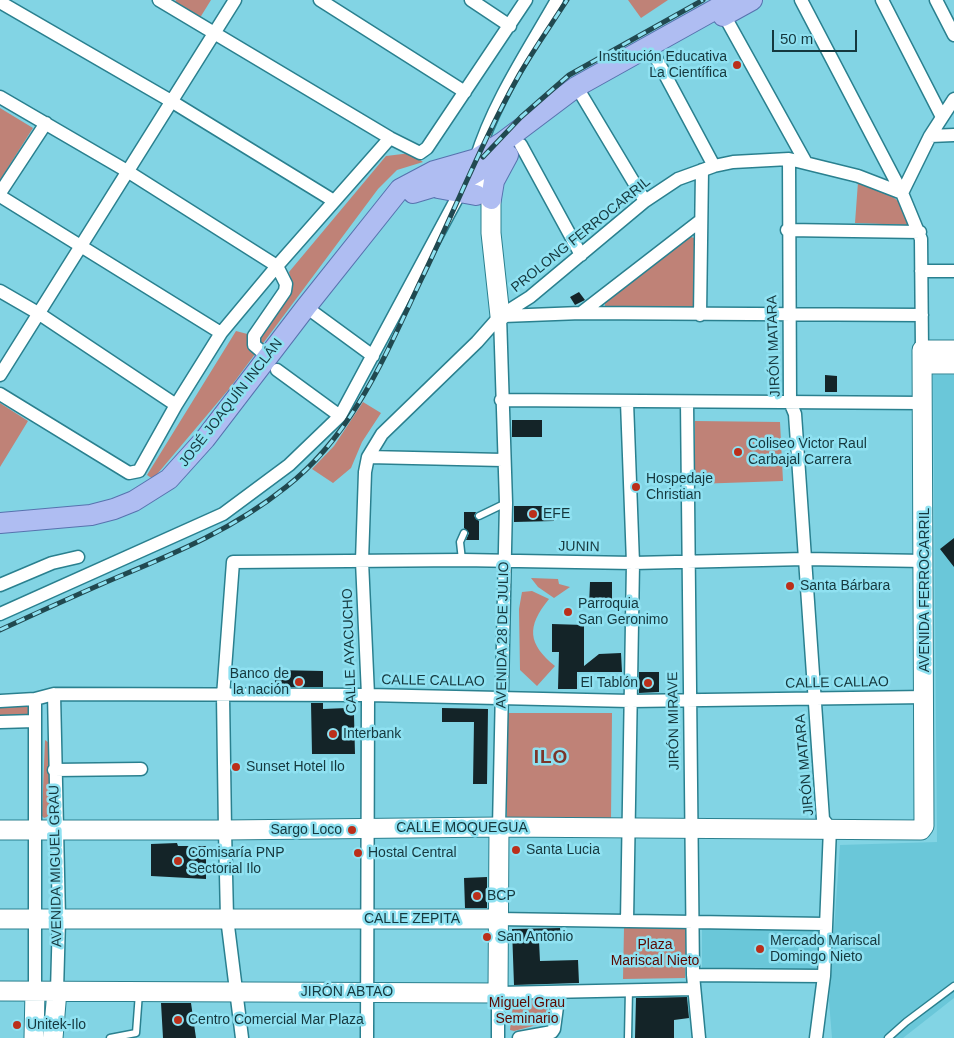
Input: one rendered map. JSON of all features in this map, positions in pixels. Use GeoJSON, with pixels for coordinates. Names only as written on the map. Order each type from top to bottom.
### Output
{"type":"FeatureCollection","features":[{"type":"Feature","properties":{"kind":"main road"},"geometry":{"type":"LineString","coordinates":[[474,167],[503,142],[576,86],[728,8],[752,0]]}},
{"type":"Feature","properties":{"kind":"main road"},"geometry":{"type":"LineString","coordinates":[[428,187],[476,195],[494,181],[515,149],[580,94],[654,54],[728,8]]}},
{"type":"Feature","properties":{"kind":"main road"},"geometry":{"type":"LineString","coordinates":[[474,167],[515,149]]}},
{"type":"Feature","properties":{"kind":"main road","name":"JOSÉ JOAQUÍN INCLÁN"},"geometry":{"type":"LineString","coordinates":[[385,210],[399,199],[474,167]]}},
{"type":"Feature","properties":{"kind":"main road","name":"JOSÉ JOAQUÍN INCLÁN"},"geometry":{"type":"LineString","coordinates":[[0,523],[91,515],[114,510],[151,492],[169,479],[272,363],[306,307],[385,210],[393,196],[400,189],[434,171],[474,167]]}},
{"type":"Feature","properties":{"kind":"street"},"geometry":{"type":"LineString","coordinates":[[159,0],[390,138],[420,153],[427,148],[526,0]]}},
{"type":"Feature","properties":{"kind":"street"},"geometry":{"type":"LineString","coordinates":[[0,375],[235,0]]}},
{"type":"Feature","properties":{"kind":"street"},"geometry":{"type":"LineString","coordinates":[[471,0],[510,26]]}},
{"type":"Feature","properties":{"kind":"street"},"geometry":{"type":"LineString","coordinates":[[474,167],[485,132],[557,0]]}},
{"type":"Feature","properties":{"kind":"street"},"geometry":{"type":"LineString","coordinates":[[801,0],[902,193],[920,232],[922,357]]}},
{"type":"Feature","properties":{"kind":"street"},"geometry":{"type":"LineString","coordinates":[[882,0],[942,117]]}},
{"type":"Feature","properties":{"kind":"street"},"geometry":{"type":"LineString","coordinates":[[936,0],[954,35]]}},
{"type":"Feature","properties":{"kind":"street"},"geometry":{"type":"LineString","coordinates":[[322,1],[465,92]]}},
{"type":"Feature","properties":{"kind":"street"},"geometry":{"type":"LineString","coordinates":[[0,2],[170,101],[334,201]]}},
{"type":"Feature","properties":{"kind":"street"},"geometry":{"type":"LineString","coordinates":[[728,8],[805,161]]}},
{"type":"Feature","properties":{"kind":"street"},"geometry":{"type":"LineString","coordinates":[[654,54],[714,166]]}},
{"type":"Feature","properties":{"kind":"street"},"geometry":{"type":"LineString","coordinates":[[580,94],[645,201]]}},
{"type":"Feature","properties":{"kind":"street"},"geometry":{"type":"LineString","coordinates":[[0,97],[127,171],[276,266],[286,284],[285,291],[254,336],[254,345],[272,363],[340,416]]}},
{"type":"Feature","properties":{"kind":"street"},"geometry":{"type":"LineString","coordinates":[[902,193],[930,136],[954,99]]}},
{"type":"Feature","properties":{"kind":"street"},"geometry":{"type":"LineString","coordinates":[[46,123],[0,194],[221,332]]}},
{"type":"Feature","properties":{"kind":"street"},"geometry":{"type":"LineString","coordinates":[[930,136],[954,136]]}},
{"type":"Feature","properties":{"kind":"street"},"geometry":{"type":"LineString","coordinates":[[0,394],[129,473],[139,471],[176,405],[221,332],[276,266],[390,138]]}},
{"type":"Feature","properties":{"kind":"street"},"geometry":{"type":"LineString","coordinates":[[515,149],[581,255]]}},
{"type":"Feature","properties":{"kind":"street","name":"PROLONG FERROCARRIL"},"geometry":{"type":"LineString","coordinates":[[500,316],[530,297],[645,201],[678,179],[714,166],[733,162],[789,159],[805,161],[858,176],[902,193]]}},
{"type":"Feature","properties":{"kind":"street","name":"JIRÓN MATARA"},"geometry":{"type":"LineString","coordinates":[[789,159],[787,230],[790,402],[795,414],[823,818],[830,828],[824,976],[816,1038]]}},
{"type":"Feature","properties":{"kind":"street","name":"AVENIDA 28 DE JULIO"},"geometry":{"type":"LineString","coordinates":[[474,167],[476,195],[492,232],[500,316],[501,400],[506,503],[497,919],[498,1038]]}},
{"type":"Feature","properties":{"kind":"street"},"geometry":{"type":"LineString","coordinates":[[700,315],[702,170]]}},
{"type":"Feature","properties":{"kind":"street"},"geometry":{"type":"LineString","coordinates":[[0,614],[223,514],[289,465],[340,416],[373,356],[476,195]]}},
{"type":"Feature","properties":{"kind":"street"},"geometry":{"type":"LineString","coordinates":[[581,313],[700,222]]}},
{"type":"Feature","properties":{"kind":"street"},"geometry":{"type":"LineString","coordinates":[[787,230],[920,232]]}},
{"type":"Feature","properties":{"kind":"street"},"geometry":{"type":"LineString","coordinates":[[921,271],[954,271]]}},
{"type":"Feature","properties":{"kind":"street"},"geometry":{"type":"LineString","coordinates":[[0,291],[38,313],[176,405]]}},
{"type":"Feature","properties":{"kind":"street"},"geometry":{"type":"LineString","coordinates":[[306,307],[373,356]]}},
{"type":"Feature","properties":{"kind":"street"},"geometry":{"type":"LineString","coordinates":[[500,316],[581,313],[922,315]]}},
{"type":"Feature","properties":{"kind":"street","name":"CALLE AYACUCHO"},"geometry":{"type":"LineString","coordinates":[[366,1038],[368,695],[362,561],[364,479],[368,457],[374,444],[389,426],[477,342],[500,316]]}},
{"type":"Feature","properties":{"kind":"street"},"geometry":{"type":"LineString","coordinates":[[922,357],[954,350]]}},
{"type":"Feature","properties":{"kind":"street"},"geometry":{"type":"LineString","coordinates":[[922,357],[954,364]]}},
{"type":"Feature","properties":{"kind":"street","name":"AVENIDA FERROCARRIL"},"geometry":{"type":"LineString","coordinates":[[922,357],[926,697],[923,829]]}},
{"type":"Feature","properties":{"kind":"street"},"geometry":{"type":"LineString","coordinates":[[501,400],[923,404]]}},
{"type":"Feature","properties":{"kind":"street"},"geometry":{"type":"LineString","coordinates":[[627,402],[633,563],[627,921]]}},
{"type":"Feature","properties":{"kind":"street","name":"JIRÓN MIRAVE"},"geometry":{"type":"LineString","coordinates":[[687,402],[693,975],[699,1038]]}},
{"type":"Feature","properties":{"kind":"street"},"geometry":{"type":"LineString","coordinates":[[368,457],[503,460]]}},
{"type":"Feature","properties":{"kind":"street"},"geometry":{"type":"LineString","coordinates":[[0,585],[52,563],[78,557]]}},
{"type":"Feature","properties":{"kind":"street","name":"JUNIN"},"geometry":{"type":"LineString","coordinates":[[223,696],[232,562],[462,560],[633,563],[805,559],[925,561]]}},
{"type":"Feature","properties":{"kind":"street","name":"CALLE CALLAO"},"geometry":{"type":"LineString","coordinates":[[0,700],[35,699],[54,694],[368,695],[630,701],[926,697]]}},
{"type":"Feature","properties":{"kind":"street","name":"AVENIDA MIGUEL GRAU"},"geometry":{"type":"LineString","coordinates":[[53,1038],[57,991],[59,918],[54,770],[54,694]]}},
{"type":"Feature","properties":{"kind":"street"},"geometry":{"type":"LineString","coordinates":[[223,696],[228,918],[235,992],[242,1038]]}},
{"type":"Feature","properties":{"kind":"street","name":"AVENIDA MIGUEL GRAU"},"geometry":{"type":"LineString","coordinates":[[34,1038],[35,699]]}},
{"type":"Feature","properties":{"kind":"street"},"geometry":{"type":"LineString","coordinates":[[0,722],[35,721]]}},
{"type":"Feature","properties":{"kind":"street"},"geometry":{"type":"LineString","coordinates":[[54,770],[141,769]]}},
{"type":"Feature","properties":{"kind":"street","name":"CALLE MOQUEGUA"},"geometry":{"type":"LineString","coordinates":[[0,830],[499,827],[923,829]]}},
{"type":"Feature","properties":{"kind":"street","name":"CALLE ZEPITA"},"geometry":{"type":"LineString","coordinates":[[0,919],[497,919],[825,924]]}},
{"type":"Feature","properties":{"kind":"street"},"geometry":{"type":"LineString","coordinates":[[693,975],[824,976]]}},
{"type":"Feature","properties":{"kind":"street","name":"JIRÓN ABTAO"},"geometry":{"type":"LineString","coordinates":[[0,991],[498,993],[694,989]]}},
{"type":"Feature","properties":{"kind":"street"},"geometry":{"type":"LineString","coordinates":[[519,1038],[552,1032],[559,992]]}},
{"type":"Feature","properties":{"kind":"lane"},"geometry":{"type":"LineString","coordinates":[[479,516],[506,503]]}},
{"type":"Feature","properties":{"kind":"lane"},"geometry":{"type":"LineString","coordinates":[[462,560],[460,542],[464,533]]}},
{"type":"Feature","properties":{"kind":"lane"},"geometry":{"type":"LineString","coordinates":[[888,1038],[954,986]]}},
{"type":"Feature","properties":{"kind":"lane"},"geometry":{"type":"LineString","coordinates":[[628,989],[628,1038]]}},
{"type":"Feature","properties":{"kind":"lane"},"geometry":{"type":"LineString","coordinates":[[110,1038],[136,1033],[140,992]]}},
{"type":"Feature","properties":{"kind":"shaded area"},"geometry":{"type":"Polygon","coordinates":[[[933,375],[954,375],[954,998],[903,1038],[832,1038],[829,1001],[840,845],[937,842],[933,375]]]}},
{"type":"Feature","properties":{"kind":"shaded area","name":"Mercado Mariscal Domingo Nieto"},"geometry":{"type":"Polygon","coordinates":[[[702,928],[814,928],[819,933],[818,964],[815,969],[702,970],[702,928]]]}},
{"type":"Feature","properties":{"kind":"green space"},"geometry":{"type":"Polygon","coordinates":[[[176,0],[211,0],[198,21],[173,5],[176,0]]]}},
{"type":"Feature","properties":{"kind":"green space"},"geometry":{"type":"Polygon","coordinates":[[[628,0],[668,0],[641,18],[628,0]]]}},
{"type":"Feature","properties":{"kind":"green space"},"geometry":{"type":"Polygon","coordinates":[[[0,108],[33,128],[0,180],[0,108]]]}},
{"type":"Feature","properties":{"kind":"green space"},"geometry":{"type":"Polygon","coordinates":[[[411,153],[423,162],[397,170],[378,189],[229,389],[153,479],[147,475],[236,331],[255,336],[293,288],[289,272],[386,156],[411,153]]]}},
{"type":"Feature","properties":{"kind":"green space"},"geometry":{"type":"Polygon","coordinates":[[[858,182],[893,197],[904,206],[911,225],[855,223],[858,182]]]}},
{"type":"Feature","properties":{"kind":"green space"},"geometry":{"type":"Polygon","coordinates":[[[689,236],[694,238],[695,310],[605,307],[605,301],[689,236]]]}},
{"type":"Feature","properties":{"kind":"green space"},"geometry":{"type":"Polygon","coordinates":[[[363,402],[381,413],[362,442],[351,468],[333,483],[312,469],[334,446],[363,402]]]}},
{"type":"Feature","properties":{"kind":"green space"},"geometry":{"type":"Polygon","coordinates":[[[0,403],[28,421],[0,467],[0,403]]]}},
{"type":"Feature","properties":{"kind":"green space","name":"Coliseo Victor Raul Carbajal Carrera"},"geometry":{"type":"Polygon","coordinates":[[[695,421],[780,422],[783,481],[695,484],[695,421]]]}},
{"type":"Feature","properties":{"kind":"green space"},"geometry":{"type":"Polygon","coordinates":[[[531,578],[558,579],[559,584],[570,587],[554,598],[538,587],[531,578]]]}},
{"type":"Feature","properties":{"kind":"green space"},"geometry":{"type":"Polygon","coordinates":[[[532,591],[549,599],[536,618],[533,635],[539,650],[555,666],[537,686],[520,670],[519,609],[522,592],[532,591]]]}},
{"type":"Feature","properties":{"kind":"green space"},"geometry":{"type":"Polygon","coordinates":[[[29,704],[30,717],[0,719],[0,706],[29,704]]]}},
{"type":"Feature","properties":{"kind":"green space"},"geometry":{"type":"Polygon","coordinates":[[[506,713],[612,713],[611,820],[507,818],[506,713]]]}},
{"type":"Feature","properties":{"kind":"green space"},"geometry":{"type":"Polygon","coordinates":[[[45,740],[49,743],[49,816],[44,818],[42,816],[45,740]]]}},
{"type":"Feature","properties":{"kind":"green space","name":"Plaza Mariscal Nieto"},"geometry":{"type":"Polygon","coordinates":[[[624,928],[686,928],[685,978],[623,979],[624,928]]]}},
{"type":"Feature","properties":{"kind":"green space","name":"Miguel Grau Seminario"},"geometry":{"type":"Polygon","coordinates":[[[514,996],[548,997],[548,1022],[514,1031],[510,1030],[514,996]]]}},
{"type":"Feature","properties":{"kind":"building"},"geometry":{"type":"Polygon","coordinates":[[[579,292],[585,300],[575,305],[570,297],[579,292]]]}},
{"type":"Feature","properties":{"kind":"building"},"geometry":{"type":"Polygon","coordinates":[[[825,375],[837,376],[837,392],[825,392],[825,375]]]}},
{"type":"Feature","properties":{"kind":"building"},"geometry":{"type":"Polygon","coordinates":[[[512,420],[542,420],[542,437],[512,437],[512,420]]]}},
{"type":"Feature","properties":{"kind":"building","name":"EFE"},"geometry":{"type":"Polygon","coordinates":[[[514,506],[553,506],[554,521],[514,522],[514,506]]]}},
{"type":"Feature","properties":{"kind":"building"},"geometry":{"type":"Polygon","coordinates":[[[464,512],[476,512],[474,516],[479,521],[479,540],[466,540],[469,533],[464,528],[464,512]]]}},
{"type":"Feature","properties":{"kind":"building"},"geometry":{"type":"Polygon","coordinates":[[[954,538],[954,567],[940,549],[954,538]]]}},
{"type":"Feature","properties":{"kind":"building"},"geometry":{"type":"Polygon","coordinates":[[[590,582],[612,582],[612,607],[589,606],[590,582]]]}},
{"type":"Feature","properties":{"kind":"building"},"geometry":{"type":"Polygon","coordinates":[[[552,624],[584,625],[584,666],[599,654],[621,653],[622,672],[577,672],[577,689],[558,689],[559,652],[552,652],[552,624]]]}},
{"type":"Feature","properties":{"kind":"building","name":"Banco de la nación"},"geometry":{"type":"Polygon","coordinates":[[[275,670],[323,671],[323,687],[275,687],[275,670]]]}},
{"type":"Feature","properties":{"kind":"building","name":"El Tablón"},"geometry":{"type":"Polygon","coordinates":[[[639,672],[659,672],[659,692],[639,693],[639,672]]]}},
{"type":"Feature","properties":{"kind":"building","name":"Interbank"},"geometry":{"type":"Polygon","coordinates":[[[311,703],[323,703],[323,709],[347,708],[354,715],[355,754],[312,754],[311,703]]]}},
{"type":"Feature","properties":{"kind":"building"},"geometry":{"type":"Polygon","coordinates":[[[442,708],[488,709],[487,784],[473,784],[474,722],[442,722],[442,708]]]}},
{"type":"Feature","properties":{"kind":"building","name":"Comisaría PNP Sectorial Ilo"},"geometry":{"type":"Polygon","coordinates":[[[177,843],[178,846],[206,846],[206,879],[151,876],[151,844],[177,843]]]}},
{"type":"Feature","properties":{"kind":"building","name":"BCP"},"geometry":{"type":"Polygon","coordinates":[[[487,877],[487,908],[465,908],[464,878],[487,877]]]}},
{"type":"Feature","properties":{"kind":"building"},"geometry":{"type":"Polygon","coordinates":[[[560,928],[561,940],[539,941],[540,961],[578,960],[579,983],[514,985],[512,929],[560,928]]]}},
{"type":"Feature","properties":{"kind":"building"},"geometry":{"type":"Polygon","coordinates":[[[687,997],[689,1018],[674,1020],[674,1038],[635,1038],[636,998],[687,997]]]}},
{"type":"Feature","properties":{"kind":"building","name":"Centro Comercial Mar Plaza"},"geometry":{"type":"Polygon","coordinates":[[[161,1003],[191,1003],[196,1038],[163,1038],[161,1003]]]}},
{"type":"Feature","properties":{"kind":"railway"},"geometry":{"type":"LineString","coordinates":[[0,630],[184,548],[226,527],[267,502],[310,466],[349,418],[366,392],[395,336],[480,151],[506,100],[525,65],[567,0]]}},
{"type":"Feature","properties":{"kind":"railway"},"geometry":{"type":"LineString","coordinates":[[483,157],[521,117],[569,75],[703,0]]}},
{"type":"Feature","properties":{"kind":"place","name":"Institución Educativa La Científica"},"geometry":{"type":"Point","coordinates":[737,65]}},
{"type":"Feature","properties":{"kind":"place","name":"Coliseo Victor Raul Carbajal Carrera"},"geometry":{"type":"Point","coordinates":[738,452]}},
{"type":"Feature","properties":{"kind":"place","name":"Hospedaje Christian"},"geometry":{"type":"Point","coordinates":[636,487]}},
{"type":"Feature","properties":{"kind":"place","name":"EFE"},"geometry":{"type":"Point","coordinates":[533,514]}},
{"type":"Feature","properties":{"kind":"place","name":"Santa Bárbara"},"geometry":{"type":"Point","coordinates":[790,586]}},
{"type":"Feature","properties":{"kind":"place","name":"Parroquia San Geronimo"},"geometry":{"type":"Point","coordinates":[568,612]}},
{"type":"Feature","properties":{"kind":"place","name":"Banco de la nación"},"geometry":{"type":"Point","coordinates":[299,682]}},
{"type":"Feature","properties":{"kind":"place","name":"El Tablón"},"geometry":{"type":"Point","coordinates":[648,683]}},
{"type":"Feature","properties":{"kind":"place","name":"Interbank"},"geometry":{"type":"Point","coordinates":[333,734]}},
{"type":"Feature","properties":{"kind":"place","name":"Sunset Hotel Ilo"},"geometry":{"type":"Point","coordinates":[236,767]}},
{"type":"Feature","properties":{"kind":"place","name":"Sargo Loco"},"geometry":{"type":"Point","coordinates":[352,830]}},
{"type":"Feature","properties":{"kind":"place","name":"Santa Lucia"},"geometry":{"type":"Point","coordinates":[516,850]}},
{"type":"Feature","properties":{"kind":"place","name":"Hostal Central"},"geometry":{"type":"Point","coordinates":[358,853]}},
{"type":"Feature","properties":{"kind":"place","name":"Comisaría PNP Sectorial Ilo"},"geometry":{"type":"Point","coordinates":[178,861]}},
{"type":"Feature","properties":{"kind":"place","name":"BCP"},"geometry":{"type":"Point","coordinates":[477,896]}},
{"type":"Feature","properties":{"kind":"place","name":"San Antonio"},"geometry":{"type":"Point","coordinates":[487,937]}},
{"type":"Feature","properties":{"kind":"place","name":"Mercado Mariscal Domingo Nieto"},"geometry":{"type":"Point","coordinates":[760,949]}},
{"type":"Feature","properties":{"kind":"place","name":"Centro Comercial Mar Plaza"},"geometry":{"type":"Point","coordinates":[178,1020]}},
{"type":"Feature","properties":{"kind":"place","name":"Unitek-Ilo"},"geometry":{"type":"Point","coordinates":[17,1025]}},
{"type":"Feature","properties":{"kind":"district","name":"ILO"},"geometry":{"type":"Point","coordinates":[551,758]}}]}
